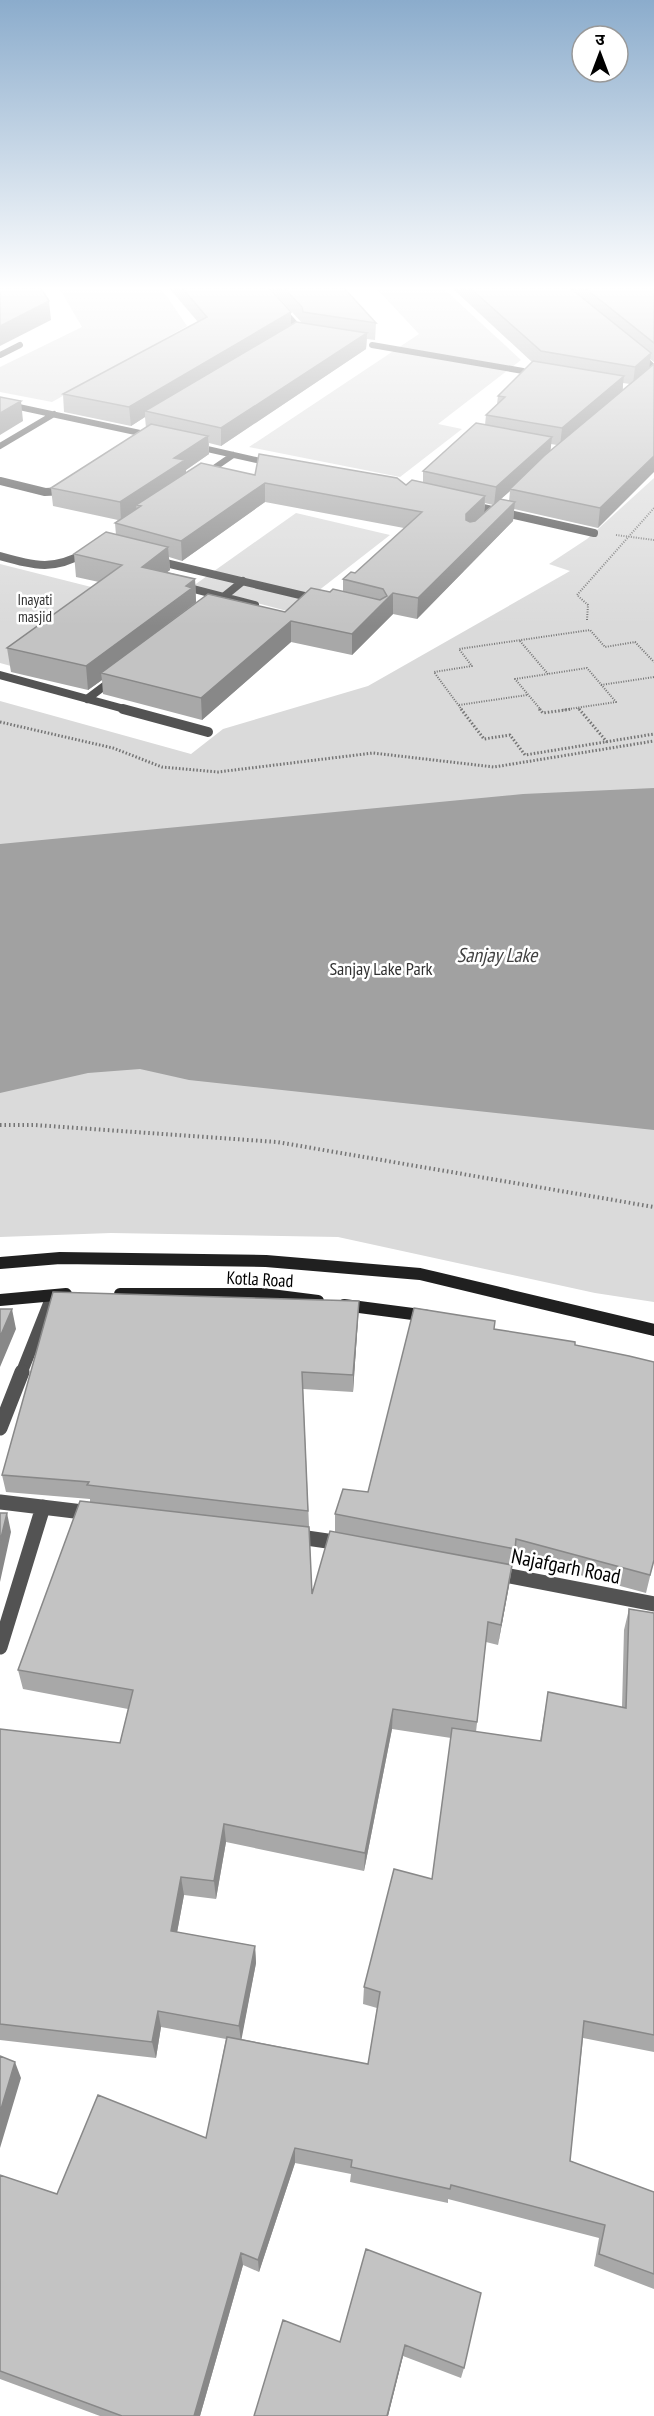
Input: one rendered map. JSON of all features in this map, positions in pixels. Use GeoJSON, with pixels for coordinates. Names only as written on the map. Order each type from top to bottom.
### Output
{"type":"FeatureCollection","features":[{"type":"Feature","properties":{"kind":"main road","name":"Kotla Road"},"geometry":{"type":"LineString","coordinates":[[0,1263],[60,1258],[266,1261],[420,1274],[654,1330]]}},
{"type":"Feature","properties":{"kind":"main road"},"geometry":{"type":"LineString","coordinates":[[0,1300],[82,1294]]}},
{"type":"Feature","properties":{"kind":"main road","name":"Kotla Road"},"geometry":{"type":"LineString","coordinates":[[105,1294],[263,1294],[445,1319]]}},
{"type":"Feature","properties":{"kind":"street"},"geometry":{"type":"LineString","coordinates":[[0,403],[161,438]]}},
{"type":"Feature","properties":{"kind":"street"},"geometry":{"type":"LineString","coordinates":[[0,446],[54,414]]}},
{"type":"Feature","properties":{"kind":"street"},"geometry":{"type":"LineString","coordinates":[[132,431],[142,425]]}},
{"type":"Feature","properties":{"kind":"street"},"geometry":{"type":"LineString","coordinates":[[142,442],[151,435]]}},
{"type":"Feature","properties":{"kind":"street"},"geometry":{"type":"LineString","coordinates":[[182,443],[279,465]]}},
{"type":"Feature","properties":{"kind":"street"},"geometry":{"type":"LineString","coordinates":[[194,481],[233,455]]}},
{"type":"Feature","properties":{"kind":"street"},"geometry":{"type":"LineString","coordinates":[[2,483],[56,493],[67,491],[76,484]]}},
{"type":"Feature","properties":{"kind":"street"},"geometry":{"type":"LineString","coordinates":[[463,504],[594,533]]}},
{"type":"Feature","properties":{"kind":"street"},"geometry":{"type":"LineString","coordinates":[[497,511],[505,504]]}},
{"type":"Feature","properties":{"kind":"street"},"geometry":{"type":"LineString","coordinates":[[0,556],[43,567],[57,567],[97,546]]}},
{"type":"Feature","properties":{"kind":"street"},"geometry":{"type":"LineString","coordinates":[[142,557],[323,601]]}},
{"type":"Feature","properties":{"kind":"street"},"geometry":{"type":"LineString","coordinates":[[205,611],[243,581]]}},
{"type":"Feature","properties":{"kind":"street"},"geometry":{"type":"LineString","coordinates":[[178,584],[268,608]]}},
{"type":"Feature","properties":{"kind":"street"},"geometry":{"type":"LineString","coordinates":[[87,699],[123,672]]}},
{"type":"Feature","properties":{"kind":"street"},"geometry":{"type":"LineString","coordinates":[[0,675],[208,732]]}},
{"type":"Feature","properties":{"kind":"street"},"geometry":{"type":"LineString","coordinates":[[0,1428],[52,1296]]}},
{"type":"Feature","properties":{"kind":"street"},"geometry":{"type":"LineString","coordinates":[[0,1502],[101,1514]]}},
{"type":"Feature","properties":{"kind":"street"},"geometry":{"type":"LineString","coordinates":[[0,1647],[44,1507]]}},
{"type":"Feature","properties":{"kind":"street"},"geometry":{"type":"LineString","coordinates":[[272,1533],[353,1545]]}},
{"type":"Feature","properties":{"kind":"street","name":"Najafgarh Road"},"geometry":{"type":"LineString","coordinates":[[480,1570],[654,1604]]}},
{"type":"Feature","properties":{"kind":"path"},"geometry":{"type":"LineString","coordinates":[[587,620],[588,605],[577,595],[654,508]]}},
{"type":"Feature","properties":{"kind":"path"},"geometry":{"type":"LineString","coordinates":[[628,537],[654,540]]}},
{"type":"Feature","properties":{"kind":"path"},"geometry":{"type":"LineString","coordinates":[[654,662],[635,642],[605,647],[590,630],[459,650],[472,666],[434,672],[484,739],[510,735],[525,755],[654,734]]}},
{"type":"Feature","properties":{"kind":"path"},"geometry":{"type":"LineString","coordinates":[[519,641],[548,674]]}},
{"type":"Feature","properties":{"kind":"path"},"geometry":{"type":"LineString","coordinates":[[587,668],[616,702],[543,713],[515,679],[548,674],[587,668]]}},
{"type":"Feature","properties":{"kind":"path"},"geometry":{"type":"LineString","coordinates":[[601,685],[654,677]]}},
{"type":"Feature","properties":{"kind":"path"},"geometry":{"type":"LineString","coordinates":[[459,705],[528,695]]}},
{"type":"Feature","properties":{"kind":"path"},"geometry":{"type":"LineString","coordinates":[[578,708],[607,742]]}},
{"type":"Feature","properties":{"kind":"path"},"geometry":{"type":"LineString","coordinates":[[0,722],[113,748],[162,767],[205,772],[373,753],[394,753],[471,767],[494,767],[654,741]]}},
{"type":"Feature","properties":{"kind":"path"},"geometry":{"type":"LineString","coordinates":[[0,1125],[35,1125],[277,1142],[654,1207]]}},
{"type":"Feature","properties":{"kind":"green space"},"geometry":{"type":"Polygon","coordinates":[[[319,401],[468,401],[438,424],[462,429],[400,477],[249,447],[319,401]]]}},
{"type":"Feature","properties":{"kind":"green space","name":"Sanjay Lake Park"},"geometry":{"type":"Polygon","coordinates":[[[654,478],[654,1302],[595,1293],[338,1237],[111,1233],[0,1237],[0,701],[191,754],[223,729],[368,686],[570,571],[549,564],[587,539],[654,478]]]}},
{"type":"Feature","properties":{"kind":"green space"},"geometry":{"type":"Polygon","coordinates":[[[296,513],[390,535],[291,612],[193,586],[296,513]]]}},
{"type":"Feature","properties":{"kind":"green space","name":"Inayati masjid"},"geometry":{"type":"Polygon","coordinates":[[[0,564],[115,593],[11,666],[0,663],[0,564]]]}},
{"type":"Feature","properties":{"kind":"water","name":"Sanjay Lake"},"geometry":{"type":"Polygon","coordinates":[[[654,788],[654,1130],[189,1080],[140,1069],[88,1073],[0,1093],[0,844],[523,794],[654,788]]]}},
{"type":"Feature","properties":{"kind":"building"},"geometry":{"type":"Polygon","coordinates":[[[0,401],[21,401],[0,413],[0,401]]]}},
{"type":"Feature","properties":{"kind":"building"},"geometry":{"type":"Polygon","coordinates":[[[97,401],[140,401],[129,407],[97,401]]]}},
{"type":"Feature","properties":{"kind":"building"},"geometry":{"type":"Polygon","coordinates":[[[162,401],[263,401],[221,428],[145,411],[162,401]]]}},
{"type":"Feature","properties":{"kind":"building"},"geometry":{"type":"Polygon","coordinates":[[[501,401],[594,401],[562,428],[486,415],[501,401]]]}},
{"type":"Feature","properties":{"kind":"building"},"geometry":{"type":"Polygon","coordinates":[[[610,401],[654,401],[654,456],[600,508],[510,489],[544,456],[610,401]]]}},
{"type":"Feature","properties":{"kind":"building"},"geometry":{"type":"Polygon","coordinates":[[[476,423],[552,437],[496,487],[423,471],[476,423]]]}},
{"type":"Feature","properties":{"kind":"building"},"geometry":{"type":"Polygon","coordinates":[[[151,424],[208,436],[174,458],[185,460],[120,502],[51,488],[151,424]]]}},
{"type":"Feature","properties":{"kind":"building"},"geometry":{"type":"Polygon","coordinates":[[[259,454],[397,478],[406,485],[412,480],[485,496],[466,514],[466,520],[470,522],[475,521],[500,499],[515,502],[418,598],[393,593],[352,634],[291,621],[201,698],[101,673],[208,594],[285,612],[311,588],[330,592],[333,589],[380,600],[387,596],[383,589],[343,579],[351,572],[355,573],[422,512],[265,483],[181,541],[115,523],[141,506],[136,505],[201,463],[255,475],[259,454]]]}},
{"type":"Feature","properties":{"kind":"building"},"geometry":{"type":"Polygon","coordinates":[[[106,532],[168,547],[142,567],[195,579],[186,586],[192,588],[86,666],[7,648],[122,565],[74,554],[106,532]]]}},
{"type":"Feature","properties":{"kind":"building"},"geometry":{"type":"Polygon","coordinates":[[[53,1292],[359,1301],[353,1375],[302,1372],[308,1511],[87,1485],[89,1482],[2,1475],[53,1292]]]}},
{"type":"Feature","properties":{"kind":"building"},"geometry":{"type":"Polygon","coordinates":[[[414,1308],[495,1321],[494,1329],[575,1342],[575,1345],[654,1362],[654,1560],[650,1575],[516,1539],[515,1549],[335,1514],[343,1489],[368,1492],[414,1308]]]}},
{"type":"Feature","properties":{"kind":"building"},"geometry":{"type":"Polygon","coordinates":[[[0,1309],[12,1309],[0,1337],[0,1309]]]}},
{"type":"Feature","properties":{"kind":"building"},"geometry":{"type":"Polygon","coordinates":[[[80,1501],[309,1527],[312,1594],[330,1531],[512,1565],[501,1625],[488,1622],[477,1722],[393,1709],[365,1853],[224,1824],[214,1881],[181,1877],[171,1931],[255,1946],[239,2026],[158,2011],[152,2042],[0,2024],[0,1729],[120,1743],[133,1690],[18,1670],[80,1501]]]}},
{"type":"Feature","properties":{"kind":"building"},"geometry":{"type":"Polygon","coordinates":[[[0,1513],[7,1513],[0,1542],[0,1513]]]}},
{"type":"Feature","properties":{"kind":"building"},"geometry":{"type":"Polygon","coordinates":[[[629,1609],[654,1613],[654,2035],[584,2021],[570,2161],[654,2192],[654,2274],[599,2254],[605,2225],[451,2185],[450,2189],[351,2167],[352,2160],[295,2148],[258,2260],[241,2253],[194,2416],[122,2416],[0,2371],[0,2175],[57,2194],[98,2095],[206,2138],[227,2037],[368,2064],[380,1992],[364,1987],[394,1869],[432,1879],[452,1728],[541,1741],[548,1692],[626,1708],[629,1609]]]}},
{"type":"Feature","properties":{"kind":"building"},"geometry":{"type":"Polygon","coordinates":[[[0,2056],[15,2062],[0,2112],[0,2056]]]}},
{"type":"Feature","properties":{"kind":"building"},"geometry":{"type":"Polygon","coordinates":[[[366,2249],[481,2293],[464,2368],[405,2345],[387,2416],[254,2416],[283,2320],[340,2342],[366,2249]]]}}]}
